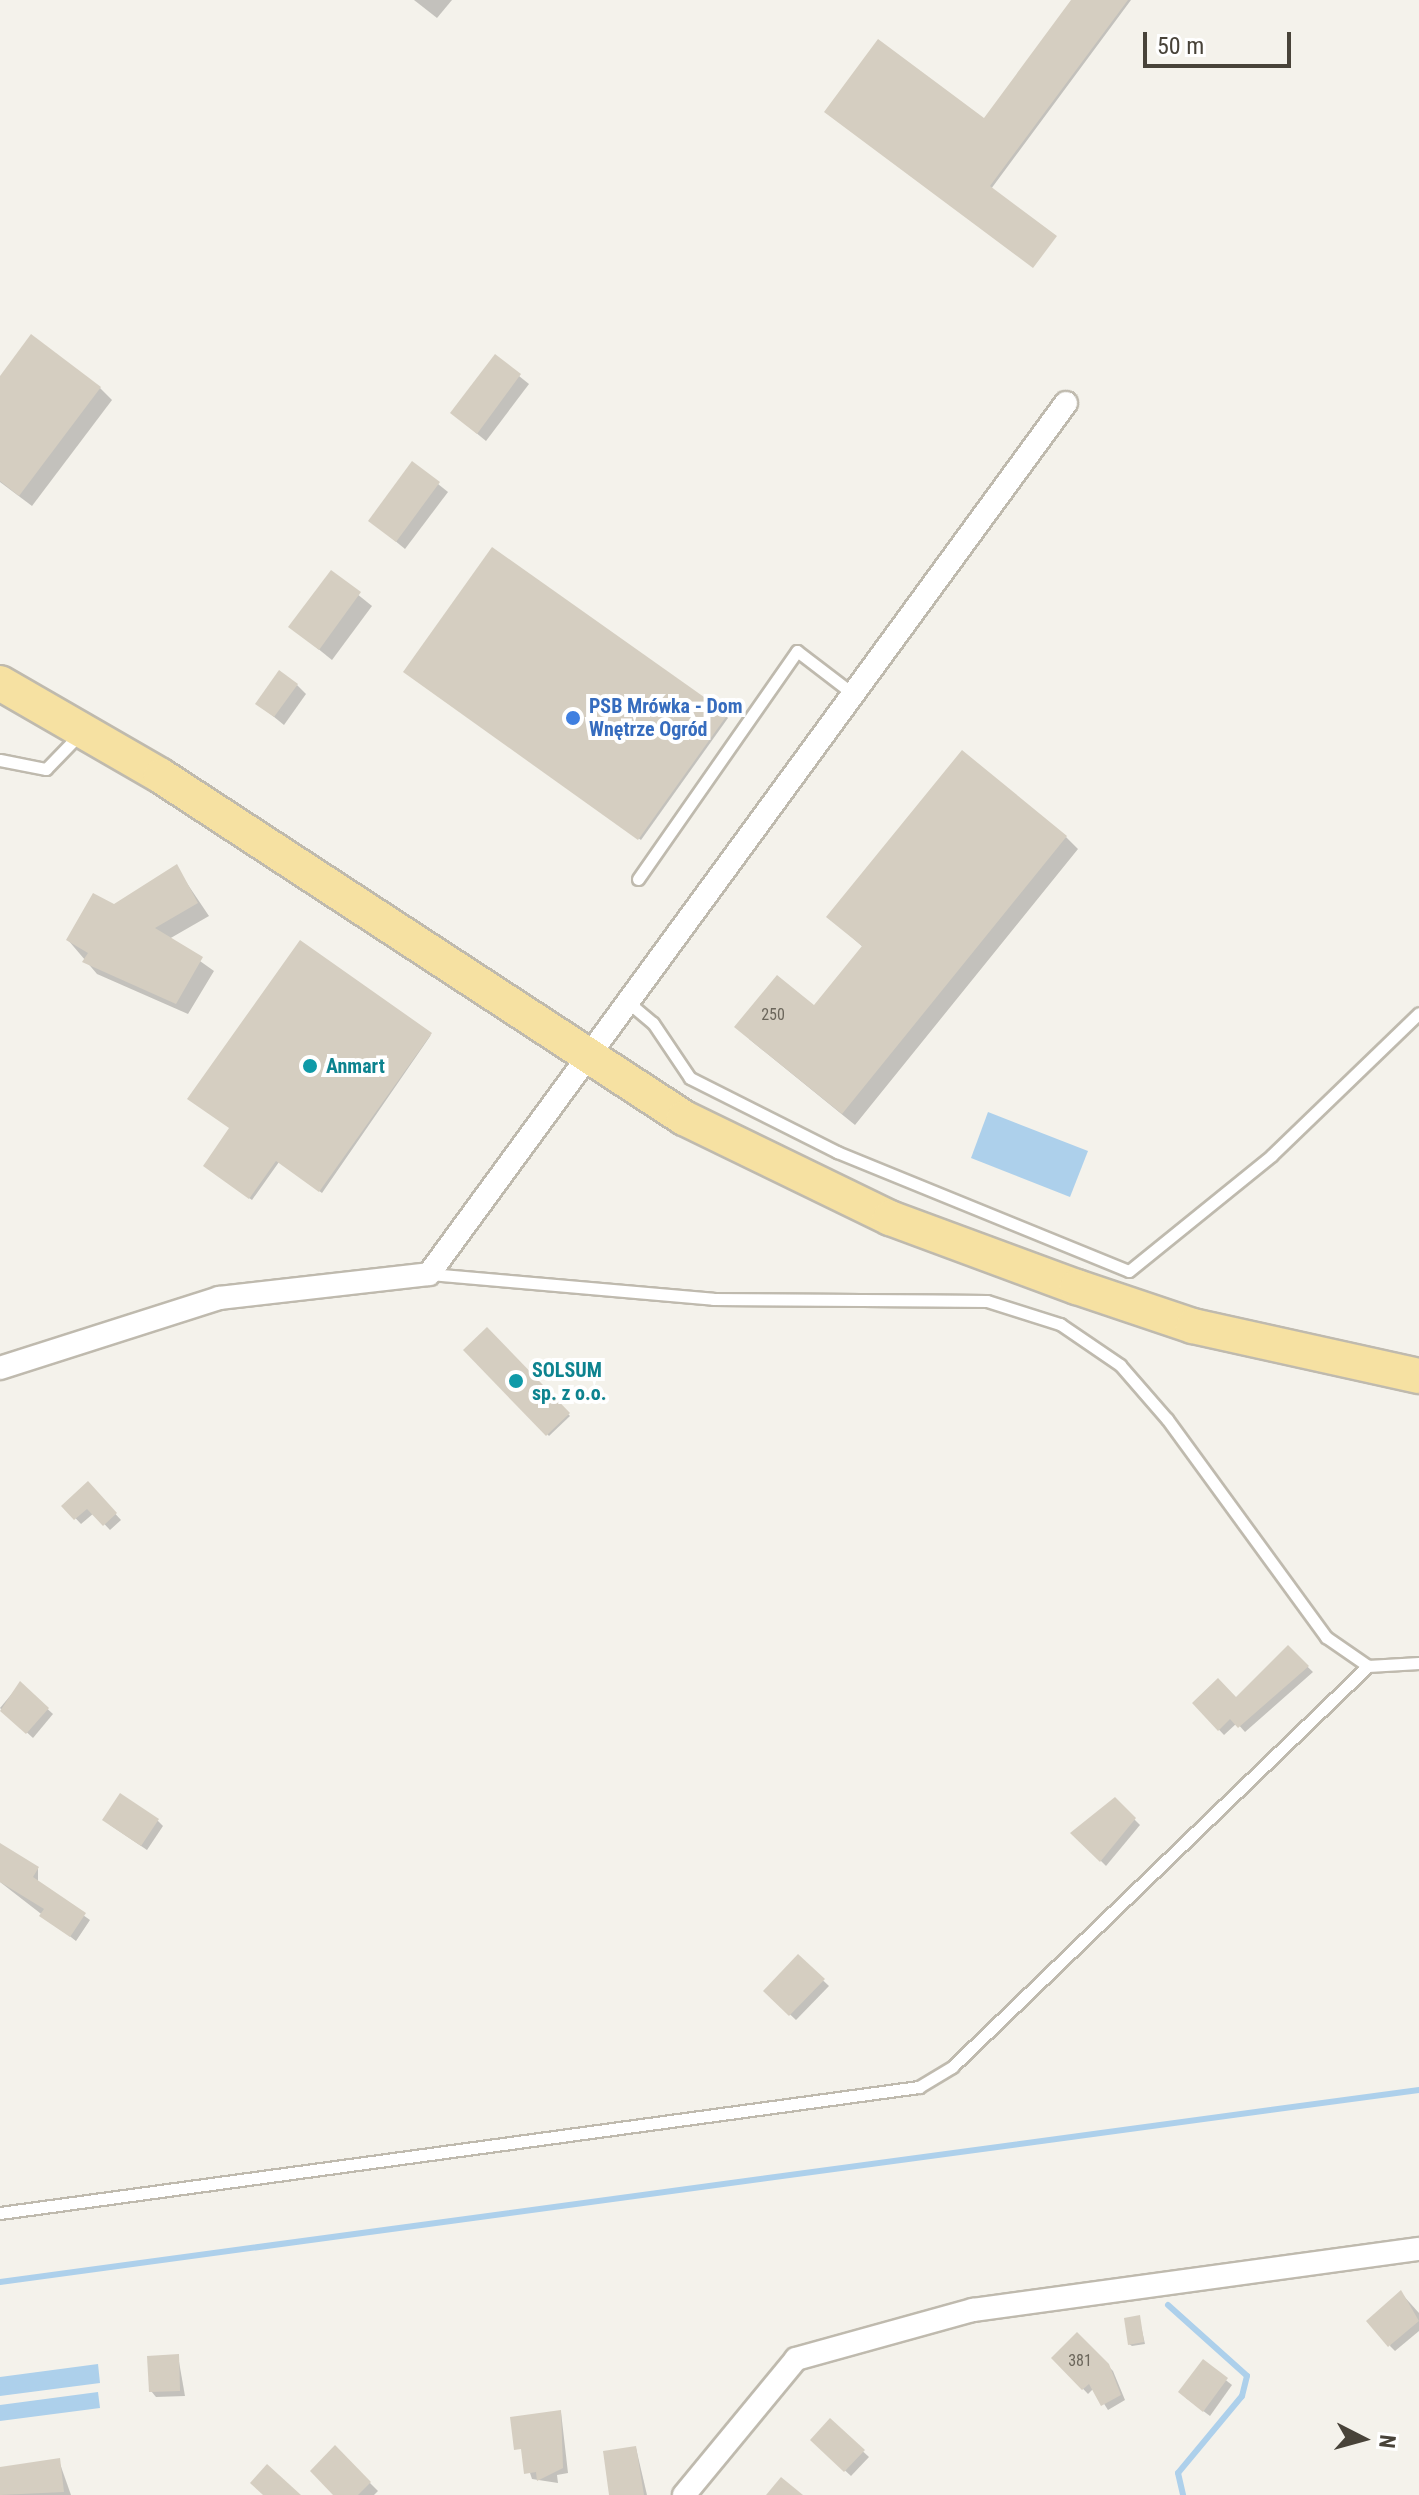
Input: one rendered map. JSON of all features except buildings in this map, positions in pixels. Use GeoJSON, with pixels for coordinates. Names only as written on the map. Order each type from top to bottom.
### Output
{"type":"FeatureCollection","features":[{"type":"Feature","properties":{"kind":"main road"},"geometry":{"type":"LineString","coordinates":[[0,683],[85,729],[588,1059],[684,1118],[890,1218],[1193,1326],[1419,1376]]}},
{"type":"Feature","properties":{"kind":"street"},"geometry":{"type":"LineString","coordinates":[[0,1368],[219,1298],[429,1274],[1066,403]]}},
{"type":"Feature","properties":{"kind":"street"},"geometry":{"type":"LineString","coordinates":[[684,2495],[796,2359],[973,2310],[1419,2249]]}},
{"type":"Feature","properties":{"kind":"lane"},"geometry":{"type":"LineString","coordinates":[[638,879],[797,651],[853,694]]}},
{"type":"Feature","properties":{"kind":"lane"},"geometry":{"type":"LineString","coordinates":[[0,760],[46,769],[85,729]]}},
{"type":"Feature","properties":{"kind":"lane"},"geometry":{"type":"LineString","coordinates":[[629,1003],[653,1023],[690,1078],[837,1152],[1129,1271],[1272,1155],[1419,1013]]}},
{"type":"Feature","properties":{"kind":"lane"},"geometry":{"type":"LineString","coordinates":[[429,1274],[713,1299],[987,1301],[1060,1324],[1120,1365],[1224,1493],[1290,1596],[1326,1637],[1368,1666],[1419,1663]]}},
{"type":"Feature","properties":{"kind":"lane"},"geometry":{"type":"LineString","coordinates":[[0,2213],[919,2087],[952,2067],[1368,1666]]}},
{"type":"Feature","properties":{"kind":"water"},"geometry":{"type":"Polygon","coordinates":[[[988,1112],[1088,1151],[1070,1197],[971,1158],[988,1112]]]}},
{"type":"Feature","properties":{"kind":"water"},"geometry":{"type":"Polygon","coordinates":[[[98,2364],[100,2383],[0,2396],[0,2377],[98,2364]]]}},
{"type":"Feature","properties":{"kind":"water"},"geometry":{"type":"Polygon","coordinates":[[[98,2392],[100,2408],[0,2421],[0,2405],[98,2392]]]}},
{"type":"Feature","properties":{"kind":"waterway"},"geometry":{"type":"LineString","coordinates":[[0,2282],[1419,2090]]}},
{"type":"Feature","properties":{"kind":"waterway"},"geometry":{"type":"LineString","coordinates":[[1168,2305],[1247,2376],[1242,2396],[1178,2473],[1183,2495]]}},
{"type":"Feature","properties":{"kind":"place","name":"PSB Mrówka - Dom Wnętrze Ogród"},"geometry":{"type":"Point","coordinates":[573,718]}},
{"type":"Feature","properties":{"kind":"place","name":"Anmart"},"geometry":{"type":"Point","coordinates":[310,1066]}},
{"type":"Feature","properties":{"kind":"place","name":"SOLSUM sp. z o.o."},"geometry":{"type":"Point","coordinates":[516,1381]}}]}
